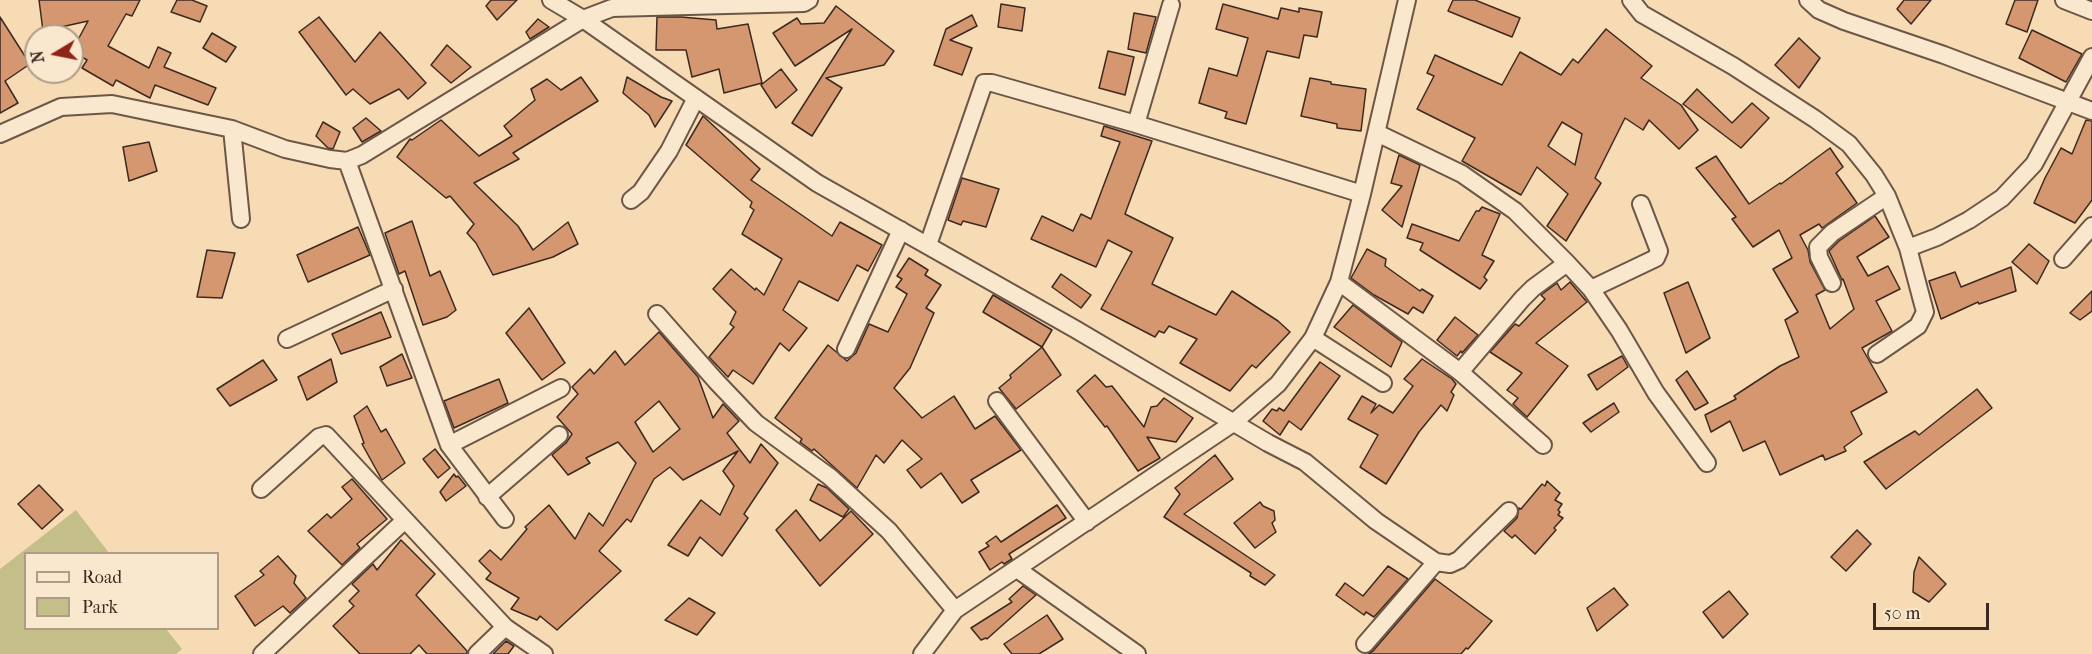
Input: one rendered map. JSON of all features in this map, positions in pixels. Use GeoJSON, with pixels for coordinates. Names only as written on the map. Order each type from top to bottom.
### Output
{"type":"FeatureCollection","features":[{"type":"Feature","properties":{"kind":"street"},"geometry":{"type":"LineString","coordinates":[[552,0],[583,19],[817,183],[1233,423],[1305,462],[1376,521],[1436,562],[1450,564],[1459,560],[1509,511]]}},
{"type":"Feature","properties":{"kind":"street"},"geometry":{"type":"LineString","coordinates":[[0,134],[61,107],[112,104],[232,129],[285,149],[347,161],[362,155],[583,19],[612,8],[804,3],[809,0]]}},
{"type":"Feature","properties":{"kind":"street"},"geometry":{"type":"LineString","coordinates":[[922,654],[955,610],[1233,423],[1278,384],[1313,338],[1339,282],[1377,133],[1407,0]]}},
{"type":"Feature","properties":{"kind":"street"},"geometry":{"type":"LineString","coordinates":[[1631,0],[1642,14],[1733,66],[1849,144],[1874,175],[1887,196],[1908,248],[1925,312],[1918,326],[1876,354]]}},
{"type":"Feature","properties":{"kind":"street"},"geometry":{"type":"LineString","coordinates":[[1808,0],[1819,10],[1844,21],[1944,55],[2092,111]]}},
{"type":"Feature","properties":{"kind":"street"},"geometry":{"type":"LineString","coordinates":[[2064,0],[2092,11]]}},
{"type":"Feature","properties":{"kind":"street"},"geometry":{"type":"LineString","coordinates":[[1136,124],[1171,4]]}},
{"type":"Feature","properties":{"kind":"street"},"geometry":{"type":"LineString","coordinates":[[1908,248],[1937,237],[2002,198],[2034,164],[2092,57]]}},
{"type":"Feature","properties":{"kind":"street"},"geometry":{"type":"LineString","coordinates":[[928,246],[984,83],[992,82],[1362,194]]}},
{"type":"Feature","properties":{"kind":"street"},"geometry":{"type":"LineString","coordinates":[[631,200],[641,192],[669,151],[696,98]]}},
{"type":"Feature","properties":{"kind":"street"},"geometry":{"type":"LineString","coordinates":[[232,129],[241,219]]}},
{"type":"Feature","properties":{"kind":"street"},"geometry":{"type":"LineString","coordinates":[[1377,133],[1462,174],[1515,211],[1592,289],[1656,393],[1707,463]]}},
{"type":"Feature","properties":{"kind":"street"},"geometry":{"type":"LineString","coordinates":[[347,161],[449,445],[486,497],[505,519]]}},
{"type":"Feature","properties":{"kind":"street"},"geometry":{"type":"LineString","coordinates":[[1832,283],[1818,257],[1818,247],[1832,233],[1887,196]]}},
{"type":"Feature","properties":{"kind":"street"},"geometry":{"type":"LineString","coordinates":[[1592,289],[1656,258],[1659,251],[1641,204]]}},
{"type":"Feature","properties":{"kind":"street"},"geometry":{"type":"LineString","coordinates":[[2063,259],[2092,226]]}},
{"type":"Feature","properties":{"kind":"street"},"geometry":{"type":"LineString","coordinates":[[846,349],[901,230]]}},
{"type":"Feature","properties":{"kind":"street"},"geometry":{"type":"LineString","coordinates":[[1460,372],[1522,298],[1567,263]]}},
{"type":"Feature","properties":{"kind":"street"},"geometry":{"type":"LineString","coordinates":[[1339,282],[1460,372],[1544,445]]}},
{"type":"Feature","properties":{"kind":"street"},"geometry":{"type":"LineString","coordinates":[[287,339],[394,290]]}},
{"type":"Feature","properties":{"kind":"street"},"geometry":{"type":"LineString","coordinates":[[657,314],[756,423],[830,477],[889,531],[955,610]]}},
{"type":"Feature","properties":{"kind":"street"},"geometry":{"type":"LineString","coordinates":[[1313,338],[1383,383]]}},
{"type":"Feature","properties":{"kind":"street"},"geometry":{"type":"LineString","coordinates":[[449,445],[561,388]]}},
{"type":"Feature","properties":{"kind":"street"},"geometry":{"type":"LineString","coordinates":[[997,401],[1087,522]]}},
{"type":"Feature","properties":{"kind":"street"},"geometry":{"type":"LineString","coordinates":[[261,489],[319,437],[326,435],[505,627],[544,654]]}},
{"type":"Feature","properties":{"kind":"street"},"geometry":{"type":"LineString","coordinates":[[486,497],[559,435]]}},
{"type":"Feature","properties":{"kind":"street"},"geometry":{"type":"LineString","coordinates":[[262,654],[405,520]]}},
{"type":"Feature","properties":{"kind":"street"},"geometry":{"type":"LineString","coordinates":[[1365,644],[1436,562]]}},
{"type":"Feature","properties":{"kind":"street"},"geometry":{"type":"LineString","coordinates":[[1017,569],[1137,654]]}},
{"type":"Feature","properties":{"kind":"street"},"geometry":{"type":"LineString","coordinates":[[477,654],[505,627]]}},
{"type":"Feature","properties":{"kind":"green space"},"geometry":{"type":"Polygon","coordinates":[[[76,510],[108,552],[24,552],[24,630],[167,630],[182,649],[176,654],[0,654],[0,569],[76,510]]]}},
{"type":"Feature","properties":{"kind":"building"},"geometry":{"type":"Polygon","coordinates":[[[39,0],[140,0],[132,16],[126,14],[108,46],[149,68],[158,47],[171,53],[164,67],[216,88],[208,105],[155,85],[150,98],[116,80],[113,86],[84,69],[87,60],[84,58],[84,28],[88,21],[74,24],[42,24],[39,0]]]}},
{"type":"Feature","properties":{"kind":"building"},"geometry":{"type":"Polygon","coordinates":[[[177,0],[192,0],[207,6],[200,22],[171,12],[177,0]]]}},
{"type":"Feature","properties":{"kind":"building"},"geometry":{"type":"Polygon","coordinates":[[[491,0],[517,0],[497,20],[486,6],[491,0]]]}},
{"type":"Feature","properties":{"kind":"building"},"geometry":{"type":"Polygon","coordinates":[[[1453,0],[1475,0],[1520,18],[1512,37],[1448,11],[1453,0]]]}},
{"type":"Feature","properties":{"kind":"building"},"geometry":{"type":"Polygon","coordinates":[[[1904,0],[1931,0],[1911,24],[1897,9],[1904,0]]]}},
{"type":"Feature","properties":{"kind":"building"},"geometry":{"type":"Polygon","coordinates":[[[2015,0],[2038,0],[2027,32],[2006,24],[2015,0]]]}},
{"type":"Feature","properties":{"kind":"building"},"geometry":{"type":"Polygon","coordinates":[[[1001,4],[1025,8],[1022,31],[998,27],[1001,4]]]}},
{"type":"Feature","properties":{"kind":"building"},"geometry":{"type":"Polygon","coordinates":[[[1223,4],[1278,19],[1281,8],[1299,12],[1299,8],[1322,12],[1317,37],[1304,35],[1299,58],[1267,51],[1246,124],[1225,118],[1227,112],[1199,103],[1209,68],[1237,76],[1248,38],[1216,29],[1223,4]]]}},
{"type":"Feature","properties":{"kind":"building"},"geometry":{"type":"Polygon","coordinates":[[[836,6],[894,51],[884,65],[826,78],[842,88],[812,136],[792,123],[852,29],[795,66],[773,33],[797,18],[801,24],[824,23],[836,6]]]}},
{"type":"Feature","properties":{"kind":"building"},"geometry":{"type":"Polygon","coordinates":[[[1134,13],[1156,17],[1146,53],[1128,49],[1134,13]]]}},
{"type":"Feature","properties":{"kind":"building"},"geometry":{"type":"Polygon","coordinates":[[[972,15],[977,26],[950,40],[972,48],[962,75],[934,65],[946,29],[972,15]]]}},
{"type":"Feature","properties":{"kind":"building"},"geometry":{"type":"Polygon","coordinates":[[[0,17],[24,55],[24,68],[5,81],[18,103],[0,113],[0,17]]]}},
{"type":"Feature","properties":{"kind":"building"},"geometry":{"type":"Polygon","coordinates":[[[319,17],[355,62],[380,32],[426,83],[408,99],[399,89],[370,104],[353,89],[346,95],[299,32],[319,17]]]}},
{"type":"Feature","properties":{"kind":"building"},"geometry":{"type":"Polygon","coordinates":[[[657,17],[716,20],[717,29],[748,24],[762,83],[724,93],[719,69],[692,77],[686,50],[656,50],[657,17]]]}},
{"type":"Feature","properties":{"kind":"building"},"geometry":{"type":"Polygon","coordinates":[[[538,19],[549,27],[530,39],[526,32],[538,19]]]}},
{"type":"Feature","properties":{"kind":"building"},"geometry":{"type":"Polygon","coordinates":[[[1606,29],[1652,66],[1641,78],[1681,105],[1698,130],[1679,149],[1649,120],[1643,130],[1625,118],[1595,178],[1601,183],[1566,241],[1547,226],[1568,194],[1537,167],[1521,195],[1462,161],[1475,138],[1417,109],[1434,76],[1427,73],[1435,55],[1502,85],[1520,52],[1561,75],[1573,59],[1578,63],[1606,29]],[[1562,122],[1548,146],[1575,165],[1582,134],[1562,122]]]}},
{"type":"Feature","properties":{"kind":"building"},"geometry":{"type":"Polygon","coordinates":[[[2032,30],[2082,54],[2066,82],[2019,58],[2032,30]]]}},
{"type":"Feature","properties":{"kind":"building"},"geometry":{"type":"Polygon","coordinates":[[[212,33],[236,47],[226,62],[203,48],[212,33]]]}},
{"type":"Feature","properties":{"kind":"building"},"geometry":{"type":"Polygon","coordinates":[[[1799,38],[1820,58],[1799,88],[1775,65],[1799,38]]]}},
{"type":"Feature","properties":{"kind":"building"},"geometry":{"type":"Polygon","coordinates":[[[447,45],[471,67],[451,83],[431,65],[447,45]]]}},
{"type":"Feature","properties":{"kind":"building"},"geometry":{"type":"Polygon","coordinates":[[[1108,51],[1134,57],[1125,95],[1099,88],[1108,51]]]}},
{"type":"Feature","properties":{"kind":"building"},"geometry":{"type":"Polygon","coordinates":[[[781,69],[797,90],[776,108],[761,85],[781,69]]]}},
{"type":"Feature","properties":{"kind":"building"},"geometry":{"type":"Polygon","coordinates":[[[581,77],[598,101],[513,153],[519,159],[474,183],[518,226],[533,250],[568,222],[578,244],[553,257],[493,275],[476,243],[467,233],[474,224],[450,196],[446,198],[397,157],[410,139],[412,140],[441,120],[479,156],[512,136],[504,126],[535,100],[531,89],[547,79],[561,90],[581,77]]]}},
{"type":"Feature","properties":{"kind":"building"},"geometry":{"type":"Polygon","coordinates":[[[627,77],[672,101],[655,127],[649,115],[623,93],[627,77]]]}},
{"type":"Feature","properties":{"kind":"building"},"geometry":{"type":"Polygon","coordinates":[[[1310,78],[1331,82],[1331,84],[1366,89],[1361,131],[1337,128],[1337,124],[1301,116],[1310,78]]]}},
{"type":"Feature","properties":{"kind":"building"},"geometry":{"type":"Polygon","coordinates":[[[1697,89],[1732,123],[1752,103],[1769,118],[1741,148],[1683,104],[1697,89]]]}},
{"type":"Feature","properties":{"kind":"building"},"geometry":{"type":"Polygon","coordinates":[[[703,116],[760,169],[751,180],[832,236],[840,222],[882,245],[868,271],[857,265],[838,301],[799,281],[783,310],[807,328],[789,351],[780,343],[753,384],[733,370],[728,377],[709,357],[734,327],[730,324],[736,312],[713,289],[731,269],[764,295],[782,259],[742,234],[754,210],[750,207],[752,202],[686,145],[703,116]]]}},
{"type":"Feature","properties":{"kind":"building"},"geometry":{"type":"Polygon","coordinates":[[[366,118],[381,131],[362,142],[353,128],[366,118]]]}},
{"type":"Feature","properties":{"kind":"building"},"geometry":{"type":"Polygon","coordinates":[[[2086,120],[2092,121],[2092,200],[2075,223],[2034,203],[2061,148],[2072,154],[2086,120]]]}},
{"type":"Feature","properties":{"kind":"building"},"geometry":{"type":"Polygon","coordinates":[[[323,122],[340,132],[333,149],[328,148],[316,136],[323,122]]]}},
{"type":"Feature","properties":{"kind":"building"},"geometry":{"type":"Polygon","coordinates":[[[1104,126],[1152,141],[1125,214],[1173,238],[1152,284],[1216,315],[1232,291],[1278,321],[1290,332],[1256,368],[1252,365],[1230,391],[1180,363],[1197,339],[1169,326],[1164,333],[1159,331],[1155,337],[1101,309],[1132,252],[1108,240],[1096,267],[1031,239],[1042,216],[1073,231],[1081,214],[1091,219],[1120,142],[1101,136],[1104,126]]]}},
{"type":"Feature","properties":{"kind":"building"},"geometry":{"type":"Polygon","coordinates":[[[149,142],[157,171],[129,181],[123,147],[149,142]]]}},
{"type":"Feature","properties":{"kind":"building"},"geometry":{"type":"Polygon","coordinates":[[[1830,148],[1843,167],[1836,173],[1857,203],[1822,228],[1819,224],[1800,235],[1808,250],[1810,262],[1825,290],[1816,295],[1830,329],[1854,309],[1829,251],[1839,241],[1875,216],[1889,237],[1857,257],[1868,276],[1888,266],[1900,289],[1876,301],[1892,331],[1862,348],[1887,392],[1851,412],[1862,434],[1844,447],[1846,451],[1825,460],[1823,455],[1780,475],[1765,441],[1743,451],[1730,421],[1711,432],[1705,415],[1736,399],[1734,396],[1780,366],[1799,357],[1785,320],[1798,312],[1773,269],[1792,258],[1779,230],[1753,247],[1732,219],[1736,217],[1696,168],[1716,156],[1749,204],[1830,148]]]}},
{"type":"Feature","properties":{"kind":"building"},"geometry":{"type":"Polygon","coordinates":[[[1399,155],[1420,165],[1402,227],[1382,210],[1402,186],[1391,183],[1399,155]]]}},
{"type":"Feature","properties":{"kind":"building"},"geometry":{"type":"Polygon","coordinates":[[[962,178],[999,189],[986,227],[963,221],[961,225],[948,220],[962,178]]]}},
{"type":"Feature","properties":{"kind":"building"},"geometry":{"type":"Polygon","coordinates":[[[1482,207],[1500,214],[1482,255],[1494,261],[1484,277],[1487,280],[1480,289],[1420,250],[1423,243],[1407,238],[1412,224],[1459,241],[1476,211],[1482,207]]]}},
{"type":"Feature","properties":{"kind":"building"},"geometry":{"type":"Polygon","coordinates":[[[412,221],[430,276],[440,271],[456,310],[447,317],[423,325],[405,271],[399,274],[385,233],[412,221]]]}},
{"type":"Feature","properties":{"kind":"building"},"geometry":{"type":"Polygon","coordinates":[[[358,227],[370,255],[308,282],[297,255],[358,227]]]}},
{"type":"Feature","properties":{"kind":"building"},"geometry":{"type":"Polygon","coordinates":[[[2029,244],[2049,261],[2037,284],[2012,262],[2029,244]]]}},
{"type":"Feature","properties":{"kind":"building"},"geometry":{"type":"Polygon","coordinates":[[[1367,249],[1386,259],[1385,266],[1420,291],[1422,289],[1433,296],[1423,313],[1413,307],[1408,314],[1374,295],[1351,278],[1367,249]]]}},
{"type":"Feature","properties":{"kind":"building"},"geometry":{"type":"Polygon","coordinates":[[[207,250],[235,253],[222,298],[197,297],[207,250]]]}},
{"type":"Feature","properties":{"kind":"building"},"geometry":{"type":"Polygon","coordinates":[[[909,258],[928,270],[925,275],[941,285],[926,308],[934,313],[910,368],[894,388],[922,418],[954,396],[975,429],[995,416],[1021,450],[971,480],[979,492],[962,503],[941,473],[921,488],[907,470],[922,459],[902,440],[884,463],[876,455],[857,488],[814,449],[812,451],[800,442],[802,439],[775,418],[828,345],[847,361],[856,353],[869,324],[888,332],[907,294],[896,287],[902,279],[897,276],[909,258]]]}},
{"type":"Feature","properties":{"kind":"building"},"geometry":{"type":"Polygon","coordinates":[[[2011,267],[2016,291],[1979,304],[1978,302],[1941,319],[1929,281],[1955,272],[1961,287],[2011,267]]]}},
{"type":"Feature","properties":{"kind":"building"},"geometry":{"type":"Polygon","coordinates":[[[1061,274],[1091,295],[1081,308],[1052,287],[1061,274]]]}},
{"type":"Feature","properties":{"kind":"building"},"geometry":{"type":"Polygon","coordinates":[[[1570,282],[1587,302],[1536,343],[1568,366],[1527,417],[1513,404],[1518,398],[1507,390],[1522,373],[1490,352],[1515,324],[1519,326],[1545,299],[1541,295],[1557,283],[1561,290],[1570,282]]]}},
{"type":"Feature","properties":{"kind":"building"},"geometry":{"type":"Polygon","coordinates":[[[1688,282],[1710,338],[1686,353],[1664,293],[1688,282]]]}},
{"type":"Feature","properties":{"kind":"building"},"geometry":{"type":"Polygon","coordinates":[[[2092,291],[2092,311],[2080,320],[2070,313],[2092,291]]]}},
{"type":"Feature","properties":{"kind":"building"},"geometry":{"type":"Polygon","coordinates":[[[993,295],[1052,330],[1042,347],[983,312],[993,295]]]}},
{"type":"Feature","properties":{"kind":"building"},"geometry":{"type":"Polygon","coordinates":[[[1353,305],[1402,342],[1391,367],[1334,327],[1353,305]]]}},
{"type":"Feature","properties":{"kind":"building"},"geometry":{"type":"Polygon","coordinates":[[[529,308],[565,363],[542,380],[506,333],[529,308]]]}},
{"type":"Feature","properties":{"kind":"building"},"geometry":{"type":"Polygon","coordinates":[[[381,312],[391,337],[341,354],[332,334],[381,312]]]}},
{"type":"Feature","properties":{"kind":"building"},"geometry":{"type":"Polygon","coordinates":[[[1455,317],[1478,335],[1457,356],[1437,340],[1455,317]]]}},
{"type":"Feature","properties":{"kind":"building"},"geometry":{"type":"Polygon","coordinates":[[[659,332],[698,377],[713,418],[723,404],[739,421],[727,433],[750,463],[761,444],[778,463],[744,514],[748,518],[722,556],[700,537],[688,556],[668,545],[701,500],[720,515],[734,486],[723,471],[738,451],[683,480],[670,467],[654,479],[631,522],[627,519],[599,551],[621,571],[557,630],[540,616],[537,620],[511,609],[519,598],[486,579],[491,573],[479,561],[490,550],[501,560],[527,529],[525,527],[549,505],[575,539],[589,513],[603,526],[636,463],[618,442],[586,458],[590,463],[568,475],[552,455],[566,443],[572,434],[557,417],[578,394],[572,387],[590,369],[594,374],[615,351],[625,365],[659,332]],[[659,401],[635,422],[653,452],[680,429],[659,401]]]}},
{"type":"Feature","properties":{"kind":"building"},"geometry":{"type":"Polygon","coordinates":[[[1042,347],[1061,375],[1016,409],[999,388],[1011,378],[1010,375],[1042,347]]]}},
{"type":"Feature","properties":{"kind":"building"},"geometry":{"type":"Polygon","coordinates":[[[402,354],[412,378],[387,386],[380,367],[402,354]]]}},
{"type":"Feature","properties":{"kind":"building"},"geometry":{"type":"Polygon","coordinates":[[[1622,356],[1628,367],[1597,390],[1588,375],[1622,356]]]}},
{"type":"Feature","properties":{"kind":"building"},"geometry":{"type":"Polygon","coordinates":[[[331,359],[337,382],[307,400],[298,377],[331,359]]]}},
{"type":"Feature","properties":{"kind":"building"},"geometry":{"type":"Polygon","coordinates":[[[1422,359],[1452,379],[1456,384],[1451,392],[1454,395],[1447,411],[1441,405],[1419,432],[1386,484],[1360,467],[1378,435],[1348,419],[1362,396],[1376,404],[1371,413],[1379,405],[1393,413],[1413,386],[1404,379],[1422,359]]]}},
{"type":"Feature","properties":{"kind":"building"},"geometry":{"type":"Polygon","coordinates":[[[263,360],[277,380],[230,406],[217,389],[263,360]]]}},
{"type":"Feature","properties":{"kind":"building"},"geometry":{"type":"Polygon","coordinates":[[[1320,362],[1340,376],[1301,430],[1289,421],[1280,435],[1263,421],[1272,409],[1277,411],[1279,408],[1284,411],[1320,362]]]}},
{"type":"Feature","properties":{"kind":"building"},"geometry":{"type":"Polygon","coordinates":[[[1687,371],[1708,403],[1695,410],[1676,380],[1687,371]]]}},
{"type":"Feature","properties":{"kind":"building"},"geometry":{"type":"Polygon","coordinates":[[[1095,375],[1106,387],[1112,386],[1144,427],[1151,407],[1157,406],[1164,398],[1193,418],[1176,442],[1147,437],[1160,458],[1138,471],[1107,426],[1105,427],[1077,391],[1095,375]]]}},
{"type":"Feature","properties":{"kind":"building"},"geometry":{"type":"Polygon","coordinates":[[[499,379],[508,403],[454,428],[444,401],[499,379]]]}},
{"type":"Feature","properties":{"kind":"building"},"geometry":{"type":"Polygon","coordinates":[[[1977,389],[1992,408],[1886,489],[1864,462],[1915,431],[1919,435],[1977,389]]]}},
{"type":"Feature","properties":{"kind":"building"},"geometry":{"type":"Polygon","coordinates":[[[1614,403],[1619,412],[1591,432],[1583,423],[1614,403]]]}},
{"type":"Feature","properties":{"kind":"building"},"geometry":{"type":"Polygon","coordinates":[[[367,406],[381,432],[386,429],[405,463],[382,480],[362,444],[364,443],[354,416],[367,406]]]}},
{"type":"Feature","properties":{"kind":"building"},"geometry":{"type":"Polygon","coordinates":[[[435,449],[450,468],[438,478],[423,459],[435,449]]]}},
{"type":"Feature","properties":{"kind":"building"},"geometry":{"type":"Polygon","coordinates":[[[1215,455],[1233,479],[1184,514],[1275,575],[1265,585],[1250,576],[1251,573],[1164,517],[1180,494],[1175,488],[1215,455]]]}},
{"type":"Feature","properties":{"kind":"building"},"geometry":{"type":"Polygon","coordinates":[[[454,474],[466,486],[446,501],[440,492],[454,474]]]}},
{"type":"Feature","properties":{"kind":"building"},"geometry":{"type":"Polygon","coordinates":[[[352,479],[387,519],[357,544],[360,548],[342,565],[308,531],[327,514],[331,518],[352,499],[342,487],[352,479]]]}},
{"type":"Feature","properties":{"kind":"building"},"geometry":{"type":"Polygon","coordinates":[[[1547,481],[1560,493],[1555,500],[1562,504],[1558,515],[1563,518],[1554,528],[1556,530],[1535,554],[1515,535],[1512,538],[1504,531],[1517,518],[1519,508],[1521,509],[1542,484],[1545,486],[1547,481]]]}},
{"type":"Feature","properties":{"kind":"building"},"geometry":{"type":"Polygon","coordinates":[[[818,484],[827,488],[849,509],[843,517],[810,500],[818,484]]]}},
{"type":"Feature","properties":{"kind":"building"},"geometry":{"type":"Polygon","coordinates":[[[39,485],[63,510],[42,529],[18,504],[39,485]]]}},
{"type":"Feature","properties":{"kind":"building"},"geometry":{"type":"Polygon","coordinates":[[[1260,502],[1274,511],[1275,520],[1272,523],[1276,532],[1255,548],[1234,523],[1260,502]]]}},
{"type":"Feature","properties":{"kind":"building"},"geometry":{"type":"Polygon","coordinates":[[[1057,505],[1066,518],[1009,554],[1012,559],[990,570],[979,552],[989,546],[986,543],[996,536],[1001,542],[1057,505]]]}},
{"type":"Feature","properties":{"kind":"building"},"geometry":{"type":"Polygon","coordinates":[[[796,510],[820,541],[851,511],[873,534],[820,586],[776,530],[796,510]]]}},
{"type":"Feature","properties":{"kind":"building"},"geometry":{"type":"Polygon","coordinates":[[[1857,530],[1871,544],[1846,571],[1831,557],[1857,530]]]}},
{"type":"Feature","properties":{"kind":"building"},"geometry":{"type":"Polygon","coordinates":[[[401,540],[435,574],[416,595],[467,651],[467,654],[427,654],[419,645],[410,654],[360,654],[333,626],[354,606],[349,601],[359,591],[352,584],[373,564],[377,570],[401,540]]]}},
{"type":"Feature","properties":{"kind":"building"},"geometry":{"type":"Polygon","coordinates":[[[278,556],[296,576],[294,583],[306,598],[290,613],[283,606],[255,626],[235,596],[264,575],[260,571],[278,556]]]}},
{"type":"Feature","properties":{"kind":"building"},"geometry":{"type":"Polygon","coordinates":[[[1919,557],[1946,584],[1929,602],[1913,592],[1914,572],[1919,557]]]}},
{"type":"Feature","properties":{"kind":"building"},"geometry":{"type":"Polygon","coordinates":[[[1388,566],[1408,579],[1374,617],[1366,612],[1364,615],[1336,595],[1345,583],[1363,596],[1388,566]]]}},
{"type":"Feature","properties":{"kind":"building"},"geometry":{"type":"Polygon","coordinates":[[[1435,579],[1492,621],[1468,649],[1466,648],[1461,654],[1368,654],[1373,651],[1435,579]]]}},
{"type":"Feature","properties":{"kind":"building"},"geometry":{"type":"Polygon","coordinates":[[[1023,586],[1036,595],[987,639],[981,640],[971,628],[1012,602],[1009,599],[1023,586]]]}},
{"type":"Feature","properties":{"kind":"building"},"geometry":{"type":"Polygon","coordinates":[[[1614,588],[1628,605],[1597,631],[1587,608],[1614,588]]]}},
{"type":"Feature","properties":{"kind":"building"},"geometry":{"type":"Polygon","coordinates":[[[1729,591],[1748,614],[1723,638],[1703,612],[1729,591]]]}},
{"type":"Feature","properties":{"kind":"building"},"geometry":{"type":"Polygon","coordinates":[[[689,598],[715,613],[697,635],[665,620],[689,598]]]}},
{"type":"Feature","properties":{"kind":"building"},"geometry":{"type":"Polygon","coordinates":[[[1047,615],[1063,639],[1039,654],[1012,654],[1004,644],[1047,615]]]}},
{"type":"Feature","properties":{"kind":"building"},"geometry":{"type":"Polygon","coordinates":[[[506,641],[514,646],[508,654],[493,654],[506,641]]]}}]}
